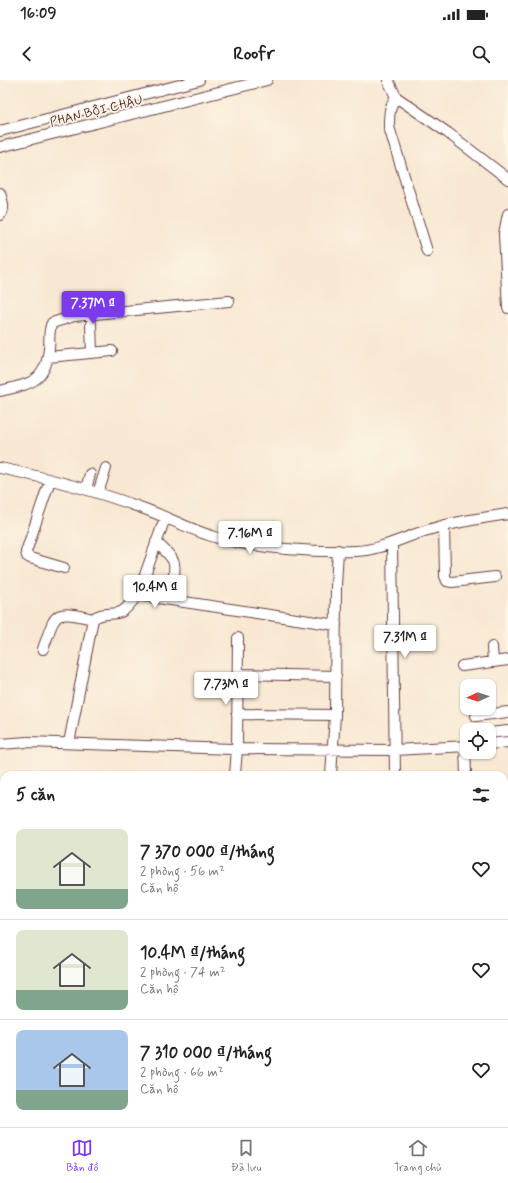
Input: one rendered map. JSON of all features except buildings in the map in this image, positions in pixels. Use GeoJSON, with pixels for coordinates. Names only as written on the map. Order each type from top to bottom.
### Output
{"type":"FeatureCollection","features":[{"type":"Feature","properties":{"kind":"street","name":"PHAN BỘI CHÂU"},"geometry":{"type":"LineString","coordinates":[[0,131],[198,80]]}},
{"type":"Feature","properties":{"kind":"street","name":"PHAN BỘI CHÂU"},"geometry":{"type":"LineString","coordinates":[[0,147],[268,80]]}},
{"type":"Feature","properties":{"kind":"street"},"geometry":{"type":"LineString","coordinates":[[388,80],[396,97],[448,133],[508,179]]}},
{"type":"Feature","properties":{"kind":"street"},"geometry":{"type":"LineString","coordinates":[[396,97],[391,103],[389,111],[389,126],[427,251]]}},
{"type":"Feature","properties":{"kind":"street"},"geometry":{"type":"LineString","coordinates":[[0,193],[4,208],[0,215]]}},
{"type":"Feature","properties":{"kind":"street"},"geometry":{"type":"LineString","coordinates":[[508,214],[504,234],[508,308]]}},
{"type":"Feature","properties":{"kind":"street"},"geometry":{"type":"LineString","coordinates":[[0,391],[28,384],[39,377],[48,357],[49,329],[52,323],[61,319],[74,316],[229,301]]}},
{"type":"Feature","properties":{"kind":"street"},"geometry":{"type":"LineString","coordinates":[[91,324],[92,352]]}},
{"type":"Feature","properties":{"kind":"street"},"geometry":{"type":"LineString","coordinates":[[48,357],[112,351]]}},
{"type":"Feature","properties":{"kind":"street"},"geometry":{"type":"LineString","coordinates":[[0,468],[86,489],[143,508],[190,529],[217,538],[291,549],[356,551],[372,549],[444,525],[508,514]]}},
{"type":"Feature","properties":{"kind":"street"},"geometry":{"type":"LineString","coordinates":[[98,493],[106,468]]}},
{"type":"Feature","properties":{"kind":"street"},"geometry":{"type":"LineString","coordinates":[[86,489],[90,474]]}},
{"type":"Feature","properties":{"kind":"street"},"geometry":{"type":"LineString","coordinates":[[50,480],[26,552],[27,556],[30,558],[64,568]]}},
{"type":"Feature","properties":{"kind":"street"},"geometry":{"type":"LineString","coordinates":[[43,649],[55,618],[61,614],[93,619],[103,614],[120,612],[124,610],[138,595],[165,518]]}},
{"type":"Feature","properties":{"kind":"street"},"geometry":{"type":"LineString","coordinates":[[444,525],[445,576],[447,581],[452,582],[495,577]]}},
{"type":"Feature","properties":{"kind":"street"},"geometry":{"type":"LineString","coordinates":[[156,542],[173,558],[175,562],[176,569],[172,587]]}},
{"type":"Feature","properties":{"kind":"street"},"geometry":{"type":"LineString","coordinates":[[392,543],[395,771]]}},
{"type":"Feature","properties":{"kind":"street"},"geometry":{"type":"LineString","coordinates":[[331,771],[336,715],[336,586],[338,550]]}},
{"type":"Feature","properties":{"kind":"street"},"geometry":{"type":"LineString","coordinates":[[138,595],[336,625]]}},
{"type":"Feature","properties":{"kind":"street"},"geometry":{"type":"LineString","coordinates":[[69,743],[93,619]]}},
{"type":"Feature","properties":{"kind":"street"},"geometry":{"type":"LineString","coordinates":[[234,771],[237,749],[238,638]]}},
{"type":"Feature","properties":{"kind":"street"},"geometry":{"type":"LineString","coordinates":[[492,647],[493,662]]}},
{"type":"Feature","properties":{"kind":"street"},"geometry":{"type":"LineString","coordinates":[[462,666],[508,660]]}},
{"type":"Feature","properties":{"kind":"street"},"geometry":{"type":"LineString","coordinates":[[238,674],[336,676]]}},
{"type":"Feature","properties":{"kind":"street"},"geometry":{"type":"LineString","coordinates":[[476,716],[508,712]]}},
{"type":"Feature","properties":{"kind":"street"},"geometry":{"type":"LineString","coordinates":[[237,714],[336,715]]}},
{"type":"Feature","properties":{"kind":"street"},"geometry":{"type":"LineString","coordinates":[[496,733],[508,731]]}},
{"type":"Feature","properties":{"kind":"street"},"geometry":{"type":"LineString","coordinates":[[0,744],[28,742],[237,749],[395,750],[460,746]]}},
{"type":"Feature","properties":{"kind":"street"},"geometry":{"type":"LineString","coordinates":[[496,743],[508,742]]}},
{"type":"Feature","properties":{"kind":"street"},"geometry":{"type":"LineString","coordinates":[[466,759],[466,771]]}}]}
